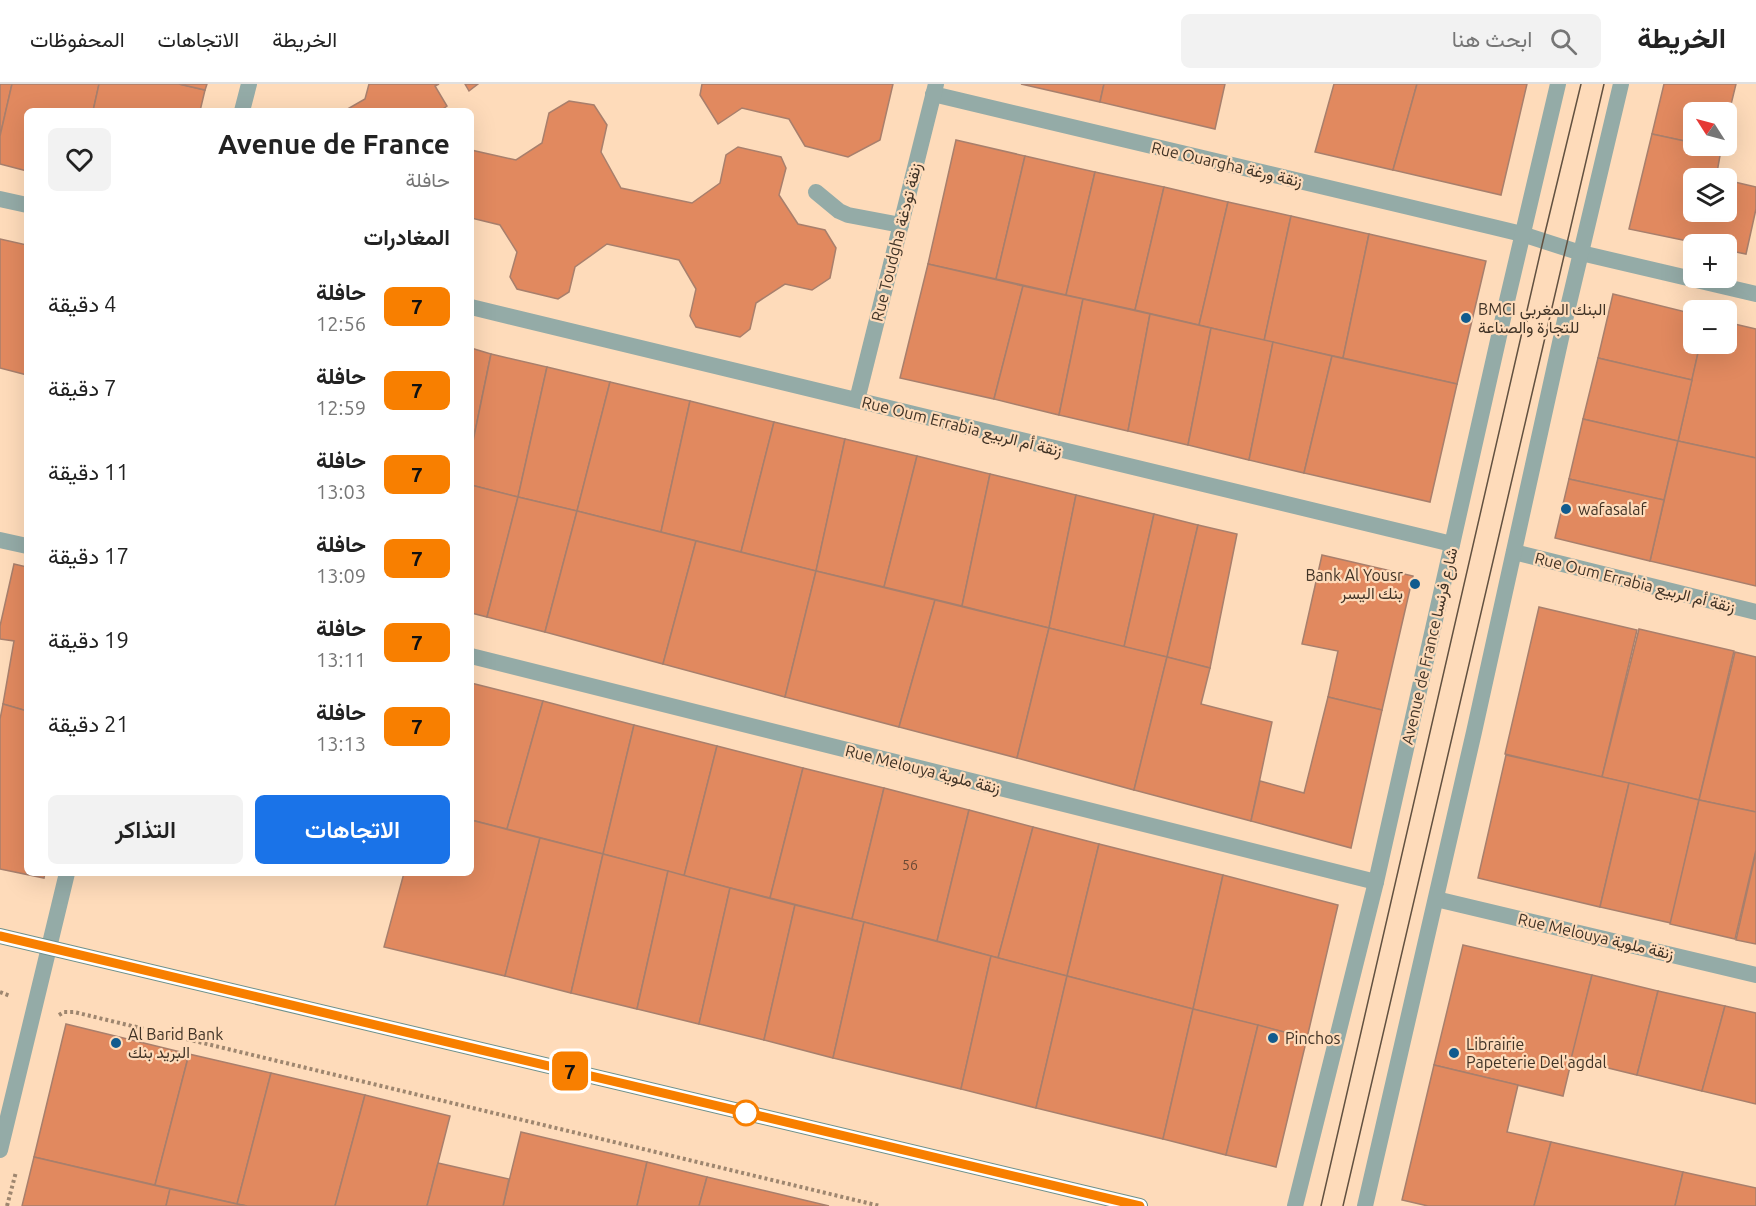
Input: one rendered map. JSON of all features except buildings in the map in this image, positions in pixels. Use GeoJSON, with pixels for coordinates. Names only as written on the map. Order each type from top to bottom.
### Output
{"type":"FeatureCollection","features":[{"type":"Feature","properties":{"kind":"main road"},"geometry":{"type":"LineString","coordinates":[[0,936],[1140,1206]]}},
{"type":"Feature","properties":{"kind":"street"},"geometry":{"type":"LineString","coordinates":[[243,108],[249,84]]}},
{"type":"Feature","properties":{"kind":"street","name":"Avenue de France شارع فرنسا"},"geometry":{"type":"LineString","coordinates":[[1295,1206],[1376,882],[1558,84]]}},
{"type":"Feature","properties":{"kind":"street"},"geometry":{"type":"LineString","coordinates":[[1365,1206],[1565,320],[1621,84]]}},
{"type":"Feature","properties":{"kind":"street","name":"Rue Ouargha زنقة ورغة"},"geometry":{"type":"LineString","coordinates":[[934,89],[1522,234],[1581,253]]}},
{"type":"Feature","properties":{"kind":"street","name":"Rue Toudgha زنقة تودغة"},"geometry":{"type":"LineString","coordinates":[[857,400],[934,89]]}},
{"type":"Feature","properties":{"kind":"street"},"geometry":{"type":"LineString","coordinates":[[816,192],[831,205],[848,215],[901,225]]}},
{"type":"Feature","properties":{"kind":"street"},"geometry":{"type":"LineString","coordinates":[[0,199],[24,204]]}},
{"type":"Feature","properties":{"kind":"street"},"geometry":{"type":"LineString","coordinates":[[1581,253],[1756,294]]}},
{"type":"Feature","properties":{"kind":"street","name":"Rue Oum Errabia زنقة أم الربيع"},"geometry":{"type":"LineString","coordinates":[[474,308],[1452,544]]}},
{"type":"Feature","properties":{"kind":"street"},"geometry":{"type":"LineString","coordinates":[[0,540],[24,545]]}},
{"type":"Feature","properties":{"kind":"street","name":"Rue Oum Errabia زنقة أم الربيع"},"geometry":{"type":"LineString","coordinates":[[1514,552],[1756,612]]}},
{"type":"Feature","properties":{"kind":"street","name":"Rue Melouya زنقة ملوية"},"geometry":{"type":"LineString","coordinates":[[474,657],[1376,882]]}},
{"type":"Feature","properties":{"kind":"street"},"geometry":{"type":"LineString","coordinates":[[0,1150],[67,876]]}},
{"type":"Feature","properties":{"kind":"street","name":"Rue Melouya زنقة ملوية"},"geometry":{"type":"LineString","coordinates":[[1436,899],[1756,975]]}},
{"type":"Feature","properties":{"kind":"path"},"geometry":{"type":"LineString","coordinates":[[56,1019],[63,1012],[74,1012],[880,1206]]}},
{"type":"Feature","properties":{"kind":"path"},"geometry":{"type":"LineString","coordinates":[[7,1206],[16,1172]]}},
{"type":"Feature","properties":{"kind":"tram line"},"geometry":{"type":"LineString","coordinates":[[1321,1206],[1581,84]]}},
{"type":"Feature","properties":{"kind":"tram line"},"geometry":{"type":"LineString","coordinates":[[1343,1206],[1604,84]]}},
{"type":"Feature","properties":{"kind":"bus line","name":"7"},"geometry":{"type":"LineString","coordinates":[[0,936],[1140,1206]]}},
{"type":"Feature","properties":{"kind":"place","name":"BMCI البنك المغربي للتجارة والصناعة"},"geometry":{"type":"Point","coordinates":[1466,318]}},
{"type":"Feature","properties":{"kind":"place","name":"wafasalaf"},"geometry":{"type":"Point","coordinates":[1566,509]}},
{"type":"Feature","properties":{"kind":"place","name":"Bank Al Yousr بنك اليسر"},"geometry":{"type":"Point","coordinates":[1415,584]}},
{"type":"Feature","properties":{"kind":"place","name":"Pinchos"},"geometry":{"type":"Point","coordinates":[1273,1038]}},
{"type":"Feature","properties":{"kind":"place","name":"Al Barid Bank البريد بنك"},"geometry":{"type":"Point","coordinates":[116,1043]}},
{"type":"Feature","properties":{"kind":"place","name":"Librairie Papeterie Del'agdal"},"geometry":{"type":"Point","coordinates":[1454,1053]}}]}
